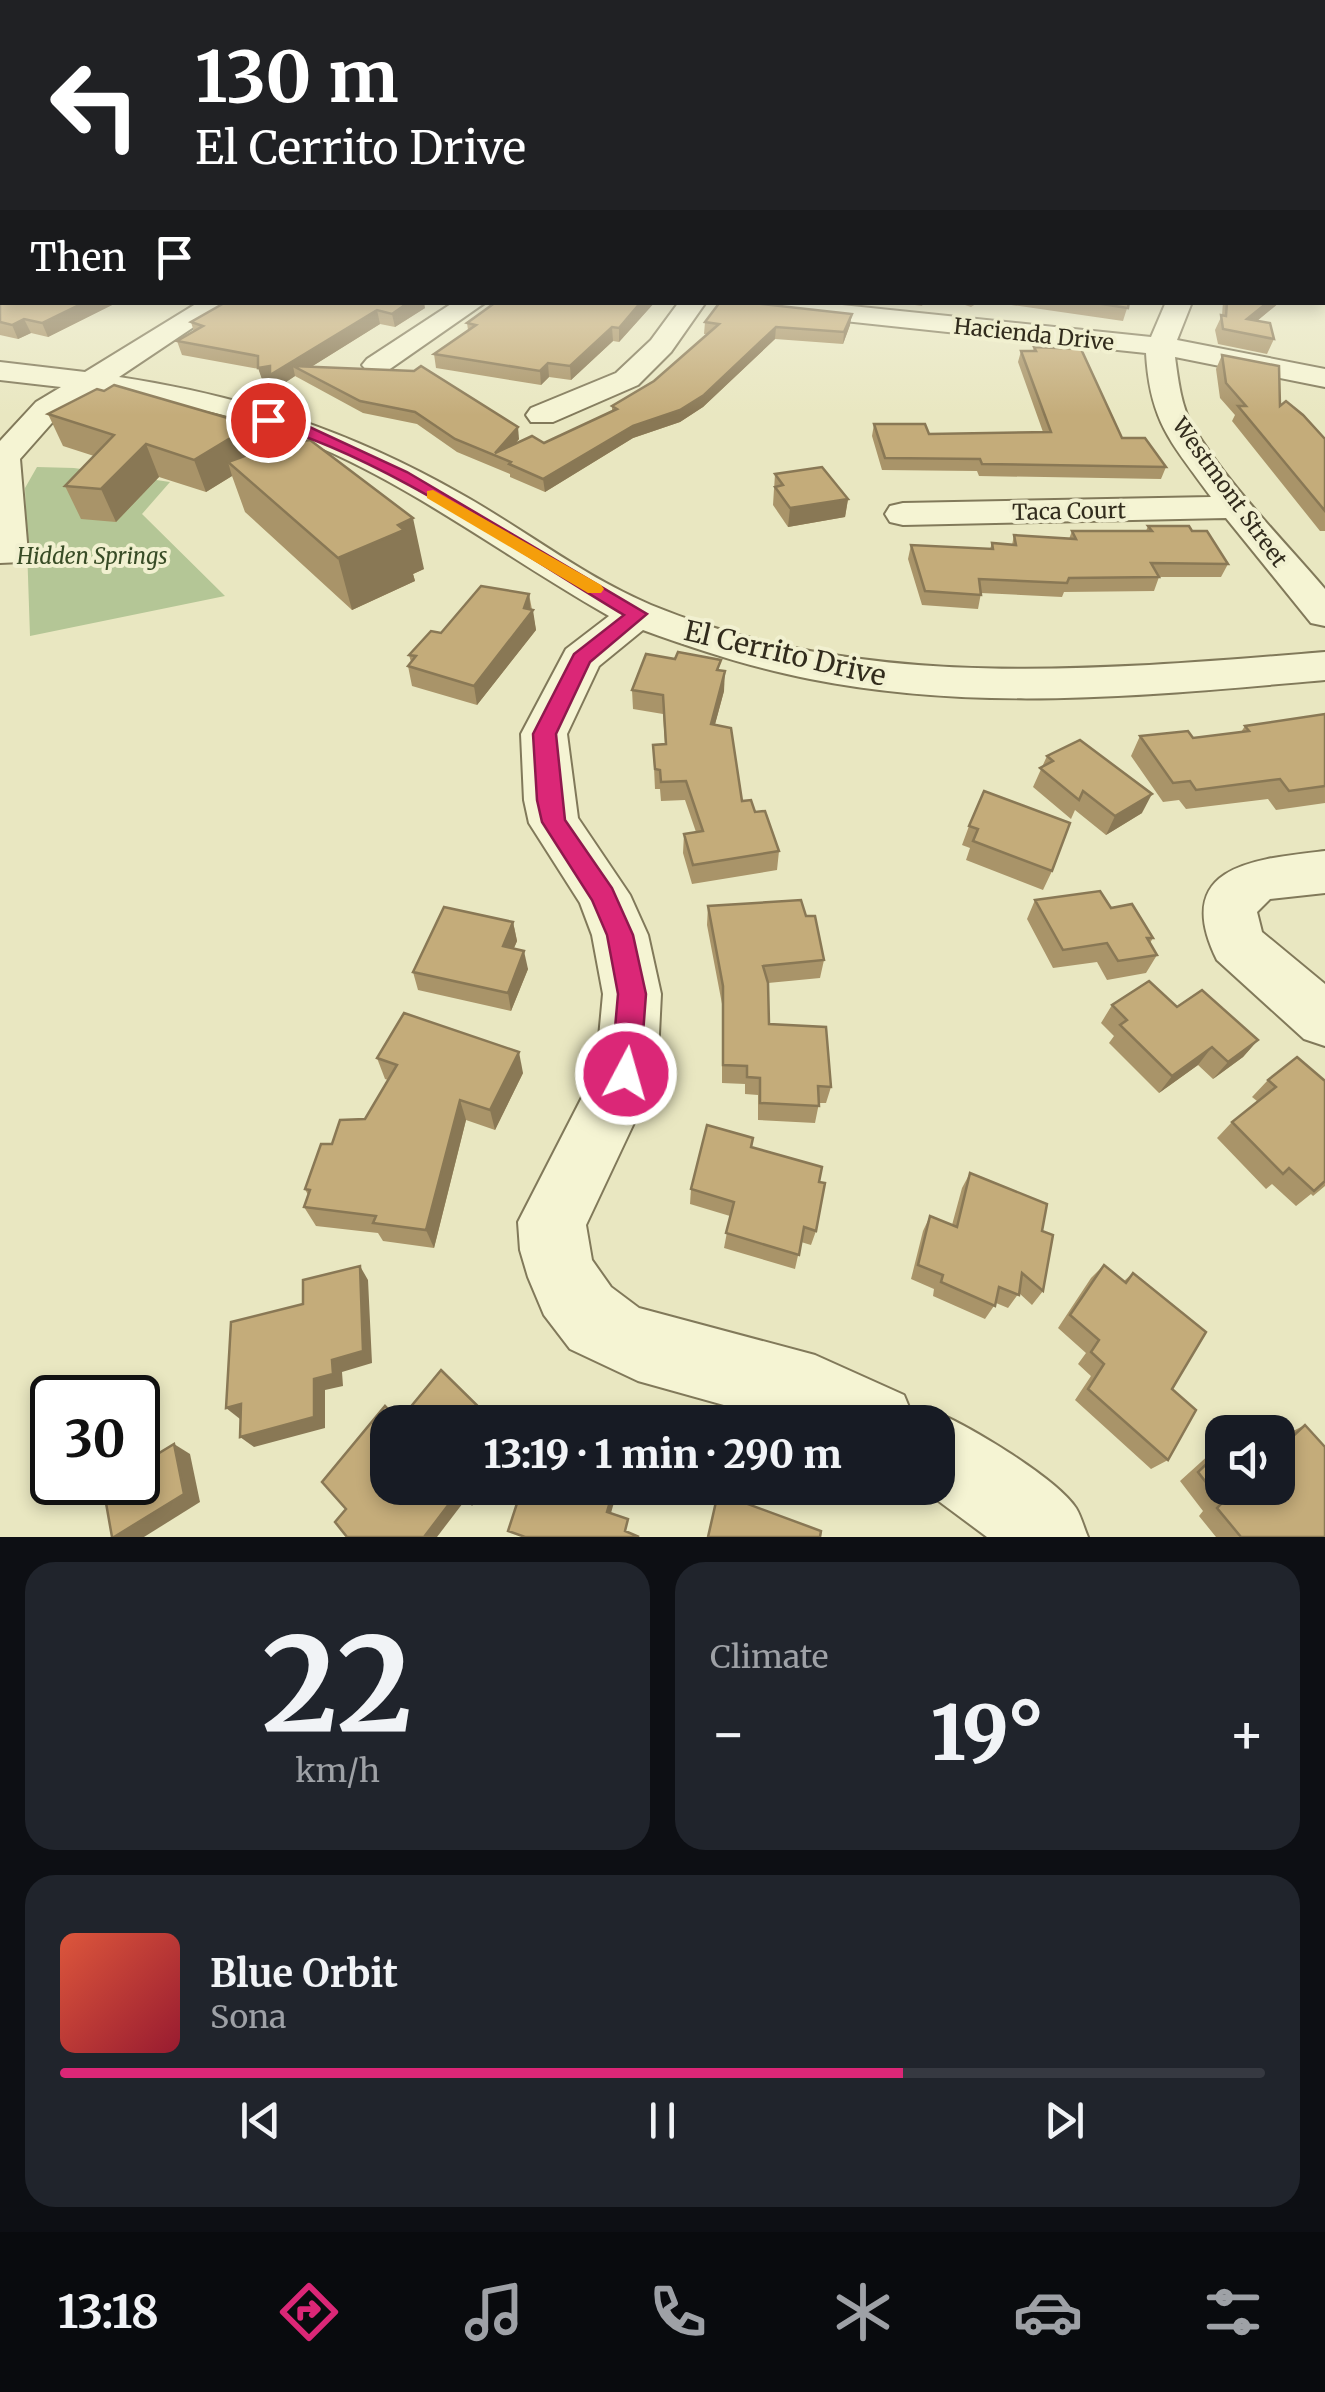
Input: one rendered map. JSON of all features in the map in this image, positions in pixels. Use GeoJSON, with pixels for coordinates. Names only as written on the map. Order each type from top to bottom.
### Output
{"type":"FeatureCollection","features":[{"type":"Feature","properties":{"kind":"street"},"geometry":{"type":"LineString","coordinates":[[9,554],[2,458],[47,409],[213,305]]}},
{"type":"Feature","properties":{"kind":"street"},"geometry":{"type":"LineString","coordinates":[[377,365],[467,305]]}},
{"type":"Feature","properties":{"kind":"street"},"geometry":{"type":"LineString","coordinates":[[542,415],[627,379],[661,346],[691,305]]}},
{"type":"Feature","properties":{"kind":"street","name":"Hacienda Drive"},"geometry":{"type":"LineString","coordinates":[[764,305],[853,317],[1058,333],[1325,378]]}},
{"type":"Feature","properties":{"kind":"street"},"geometry":{"type":"LineString","coordinates":[[1160,348],[1178,305]]}},
{"type":"Feature","properties":{"kind":"street","name":"Westmont Street"},"geometry":{"type":"LineString","coordinates":[[1160,348],[1163,383],[1175,424],[1236,507],[1325,614]]}},
{"type":"Feature","properties":{"kind":"street","name":"El Cerrito Drive"},"geometry":{"type":"LineString","coordinates":[[0,371],[88,380],[181,396],[297,427],[401,475],[637,614],[713,640],[808,664],[907,681],[998,687],[1088,686],[1325,666]]}},
{"type":"Feature","properties":{"kind":"street","name":"Taca Court"},"geometry":{"type":"LineString","coordinates":[[903,514],[1236,507]]}},
{"type":"Feature","properties":{"kind":"street"},"geometry":{"type":"LineString","coordinates":[[637,614],[581,659],[544,734],[548,800],[554,822],[608,908],[620,935],[632,994],[626,1074],[552,1222],[551,1244],[562,1278],[599,1326],[634,1342],[819,1394],[842,1405]]}},
{"type":"Feature","properties":{"kind":"street"},"geometry":{"type":"LineString","coordinates":[[1325,872],[1256,880],[1229,906],[1237,944],[1325,1020]]}},
{"type":"Feature","properties":{"kind":"street"},"geometry":{"type":"LineString","coordinates":[[955,1464],[1030,1519],[1047,1537]]}},
{"type":"Feature","properties":{"kind":"green space","name":"Hidden Springs"},"geometry":{"type":"Polygon","coordinates":[[[37,467],[74,468],[170,482],[142,514],[225,596],[30,636],[25,488],[37,467]]]}},
{"type":"Feature","properties":{"kind":"building"},"geometry":{"type":"Polygon","coordinates":[[[0,305],[79,305],[42,323],[24,319],[12,325],[0,322],[0,305]]]}},
{"type":"Feature","properties":{"kind":"building"},"geometry":{"type":"Polygon","coordinates":[[[221,305],[405,305],[392,314],[377,310],[270,375],[270,366],[258,368],[258,356],[177,341],[203,326],[191,322],[221,305]]]}},
{"type":"Feature","properties":{"kind":"building"},"geometry":{"type":"Polygon","coordinates":[[[492,305],[638,305],[619,328],[612,327],[570,366],[548,363],[540,371],[434,354],[476,325],[467,323],[492,305]]]}},
{"type":"Feature","properties":{"kind":"building"},"geometry":{"type":"Polygon","coordinates":[[[718,305],[771,305],[852,314],[844,332],[776,327],[704,395],[680,410],[633,426],[543,479],[455,439],[415,412],[360,401],[293,366],[414,371],[421,366],[518,427],[495,453],[532,436],[544,443],[617,409],[612,406],[654,381],[719,324],[705,322],[718,305]]]}},
{"type":"Feature","properties":{"kind":"building"},"geometry":{"type":"Polygon","coordinates":[[[1227,305],[1264,305],[1247,319],[1270,323],[1274,339],[1223,329],[1221,315],[1226,316],[1227,305]]]}},
{"type":"Feature","properties":{"kind":"building"},"geometry":{"type":"Polygon","coordinates":[[[1034,347],[1081,349],[1122,438],[1145,438],[1166,467],[885,458],[874,424],[925,424],[929,434],[1051,432],[1021,351],[1036,351],[1034,347]]]}},
{"type":"Feature","properties":{"kind":"building"},"geometry":{"type":"Polygon","coordinates":[[[1222,355],[1279,366],[1280,406],[1286,401],[1325,439],[1325,511],[1238,406],[1246,406],[1226,383],[1222,355]]]}},
{"type":"Feature","properties":{"kind":"building"},"geometry":{"type":"Polygon","coordinates":[[[114,385],[245,423],[235,429],[242,431],[194,460],[146,444],[101,489],[65,486],[114,435],[48,414],[97,389],[104,391],[114,385]]]}},
{"type":"Feature","properties":{"kind":"building"},"geometry":{"type":"Polygon","coordinates":[[[310,440],[413,518],[398,525],[404,530],[338,558],[228,462],[275,445],[310,440]]]}},
{"type":"Feature","properties":{"kind":"building"},"geometry":{"type":"Polygon","coordinates":[[[822,467],[848,499],[790,508],[775,487],[783,485],[775,474],[822,467]]]}},
{"type":"Feature","properties":{"kind":"building"},"geometry":{"type":"Polygon","coordinates":[[[1148,526],[1189,526],[1192,531],[1207,531],[1228,564],[1151,563],[1159,577],[1069,578],[1067,583],[979,579],[981,595],[925,591],[911,545],[993,549],[992,543],[1016,545],[1014,535],[1076,539],[1072,531],[1152,531],[1148,526]]]}},
{"type":"Feature","properties":{"kind":"building"},"geometry":{"type":"Polygon","coordinates":[[[481,586],[529,594],[524,608],[533,610],[474,686],[408,666],[416,656],[409,655],[431,631],[441,633],[481,586]]]}},
{"type":"Feature","properties":{"kind":"building"},"geometry":{"type":"Polygon","coordinates":[[[678,652],[721,660],[717,670],[725,671],[711,724],[731,728],[742,801],[751,800],[755,812],[765,811],[779,851],[693,865],[684,834],[703,831],[686,781],[661,782],[660,770],[655,769],[653,745],[666,744],[663,695],[632,690],[646,654],[675,659],[678,652]]]}},
{"type":"Feature","properties":{"kind":"building"},"geometry":{"type":"Polygon","coordinates":[[[1325,714],[1325,786],[1289,791],[1280,779],[1196,790],[1190,781],[1173,783],[1140,736],[1188,731],[1193,738],[1249,731],[1245,726],[1325,714]]]}},
{"type":"Feature","properties":{"kind":"building"},"geometry":{"type":"Polygon","coordinates":[[[1080,740],[1152,794],[1115,816],[1083,791],[1079,800],[1040,768],[1053,761],[1047,756],[1080,740]]]}},
{"type":"Feature","properties":{"kind":"building"},"geometry":{"type":"Polygon","coordinates":[[[984,791],[1070,823],[1052,871],[973,841],[978,829],[969,826],[984,791]]]}},
{"type":"Feature","properties":{"kind":"building"},"geometry":{"type":"Polygon","coordinates":[[[1100,891],[1111,908],[1132,904],[1153,938],[1147,938],[1157,955],[1118,961],[1107,943],[1063,950],[1035,900],[1100,891]]]}},
{"type":"Feature","properties":{"kind":"building"},"geometry":{"type":"Polygon","coordinates":[[[801,900],[806,916],[815,916],[824,960],[763,966],[768,983],[769,1024],[826,1027],[831,1087],[818,1086],[819,1106],[760,1103],[760,1078],[747,1077],[747,1066],[723,1065],[723,986],[708,906],[801,900]]]}},
{"type":"Feature","properties":{"kind":"building"},"geometry":{"type":"Polygon","coordinates":[[[444,907],[513,922],[503,946],[524,951],[508,993],[413,972],[444,907]]]}},
{"type":"Feature","properties":{"kind":"building"},"geometry":{"type":"Polygon","coordinates":[[[1149,981],[1177,1007],[1202,990],[1258,1040],[1228,1062],[1212,1047],[1172,1076],[1120,1025],[1127,1020],[1112,1005],[1149,981]]]}},
{"type":"Feature","properties":{"kind":"building"},"geometry":{"type":"Polygon","coordinates":[[[404,1013],[519,1052],[490,1110],[460,1100],[426,1230],[373,1223],[376,1216],[304,1207],[310,1190],[305,1189],[321,1144],[332,1144],[340,1120],[365,1119],[397,1065],[377,1058],[404,1013]]]}},
{"type":"Feature","properties":{"kind":"building"},"geometry":{"type":"Polygon","coordinates":[[[1297,1057],[1325,1081],[1325,1181],[1314,1191],[1289,1168],[1283,1174],[1232,1122],[1276,1087],[1268,1080],[1297,1057]]]}},
{"type":"Feature","properties":{"kind":"building"},"geometry":{"type":"Polygon","coordinates":[[[707,1125],[753,1138],[751,1147],[822,1167],[819,1182],[825,1183],[816,1231],[804,1227],[799,1255],[726,1233],[734,1202],[691,1189],[707,1125]]]}},
{"type":"Feature","properties":{"kind":"building"},"geometry":{"type":"Polygon","coordinates":[[[970,1173],[1047,1204],[1042,1231],[1053,1235],[1043,1291],[1022,1273],[1019,1295],[999,1287],[995,1306],[941,1282],[943,1275],[918,1265],[930,1216],[957,1227],[970,1173]]]}},
{"type":"Feature","properties":{"kind":"building"},"geometry":{"type":"Polygon","coordinates":[[[1104,1265],[1126,1283],[1133,1273],[1206,1332],[1172,1389],[1196,1410],[1168,1460],[1088,1389],[1104,1364],[1091,1352],[1099,1340],[1070,1315],[1104,1265]]]}},
{"type":"Feature","properties":{"kind":"building"},"geometry":{"type":"Polygon","coordinates":[[[360,1266],[363,1351],[332,1360],[333,1374],[314,1379],[314,1417],[240,1437],[241,1404],[226,1408],[231,1322],[303,1304],[303,1280],[360,1266]]]}},
{"type":"Feature","properties":{"kind":"building"},"geometry":{"type":"Polygon","coordinates":[[[441,1370],[477,1405],[412,1405],[441,1370]]]}},
{"type":"Feature","properties":{"kind":"building"},"geometry":{"type":"Polygon","coordinates":[[[370,1424],[370,1505],[448,1505],[424,1537],[347,1537],[335,1522],[346,1509],[322,1482],[370,1424]]]}},
{"type":"Feature","properties":{"kind":"building"},"geometry":{"type":"Polygon","coordinates":[[[1305,1425],[1325,1447],[1325,1537],[1241,1537],[1217,1508],[1295,1505],[1295,1434],[1305,1425]]]}},
{"type":"Feature","properties":{"kind":"building"},"geometry":{"type":"Polygon","coordinates":[[[174,1444],[184,1494],[112,1537],[106,1505],[160,1505],[160,1453],[174,1444]]]}},
{"type":"Feature","properties":{"kind":"building"},"geometry":{"type":"Polygon","coordinates":[[[516,1505],[609,1505],[607,1512],[628,1519],[625,1531],[639,1537],[525,1537],[508,1531],[516,1505]]]}},
{"type":"Feature","properties":{"kind":"building"},"geometry":{"type":"Polygon","coordinates":[[[715,1505],[751,1505],[821,1531],[820,1537],[708,1537],[715,1505]]]}},
{"type":"Feature","properties":{"kind":"slow traffic"},"geometry":{"type":"LineString","coordinates":[[433,495],[595,589]]}},
{"type":"Feature","properties":{"kind":"route"},"geometry":{"type":"LineString","coordinates":[[268,420],[297,427],[401,475],[637,614],[581,659],[544,734],[548,800],[554,822],[602,895],[620,935],[632,994],[626,1074]]}}]}
